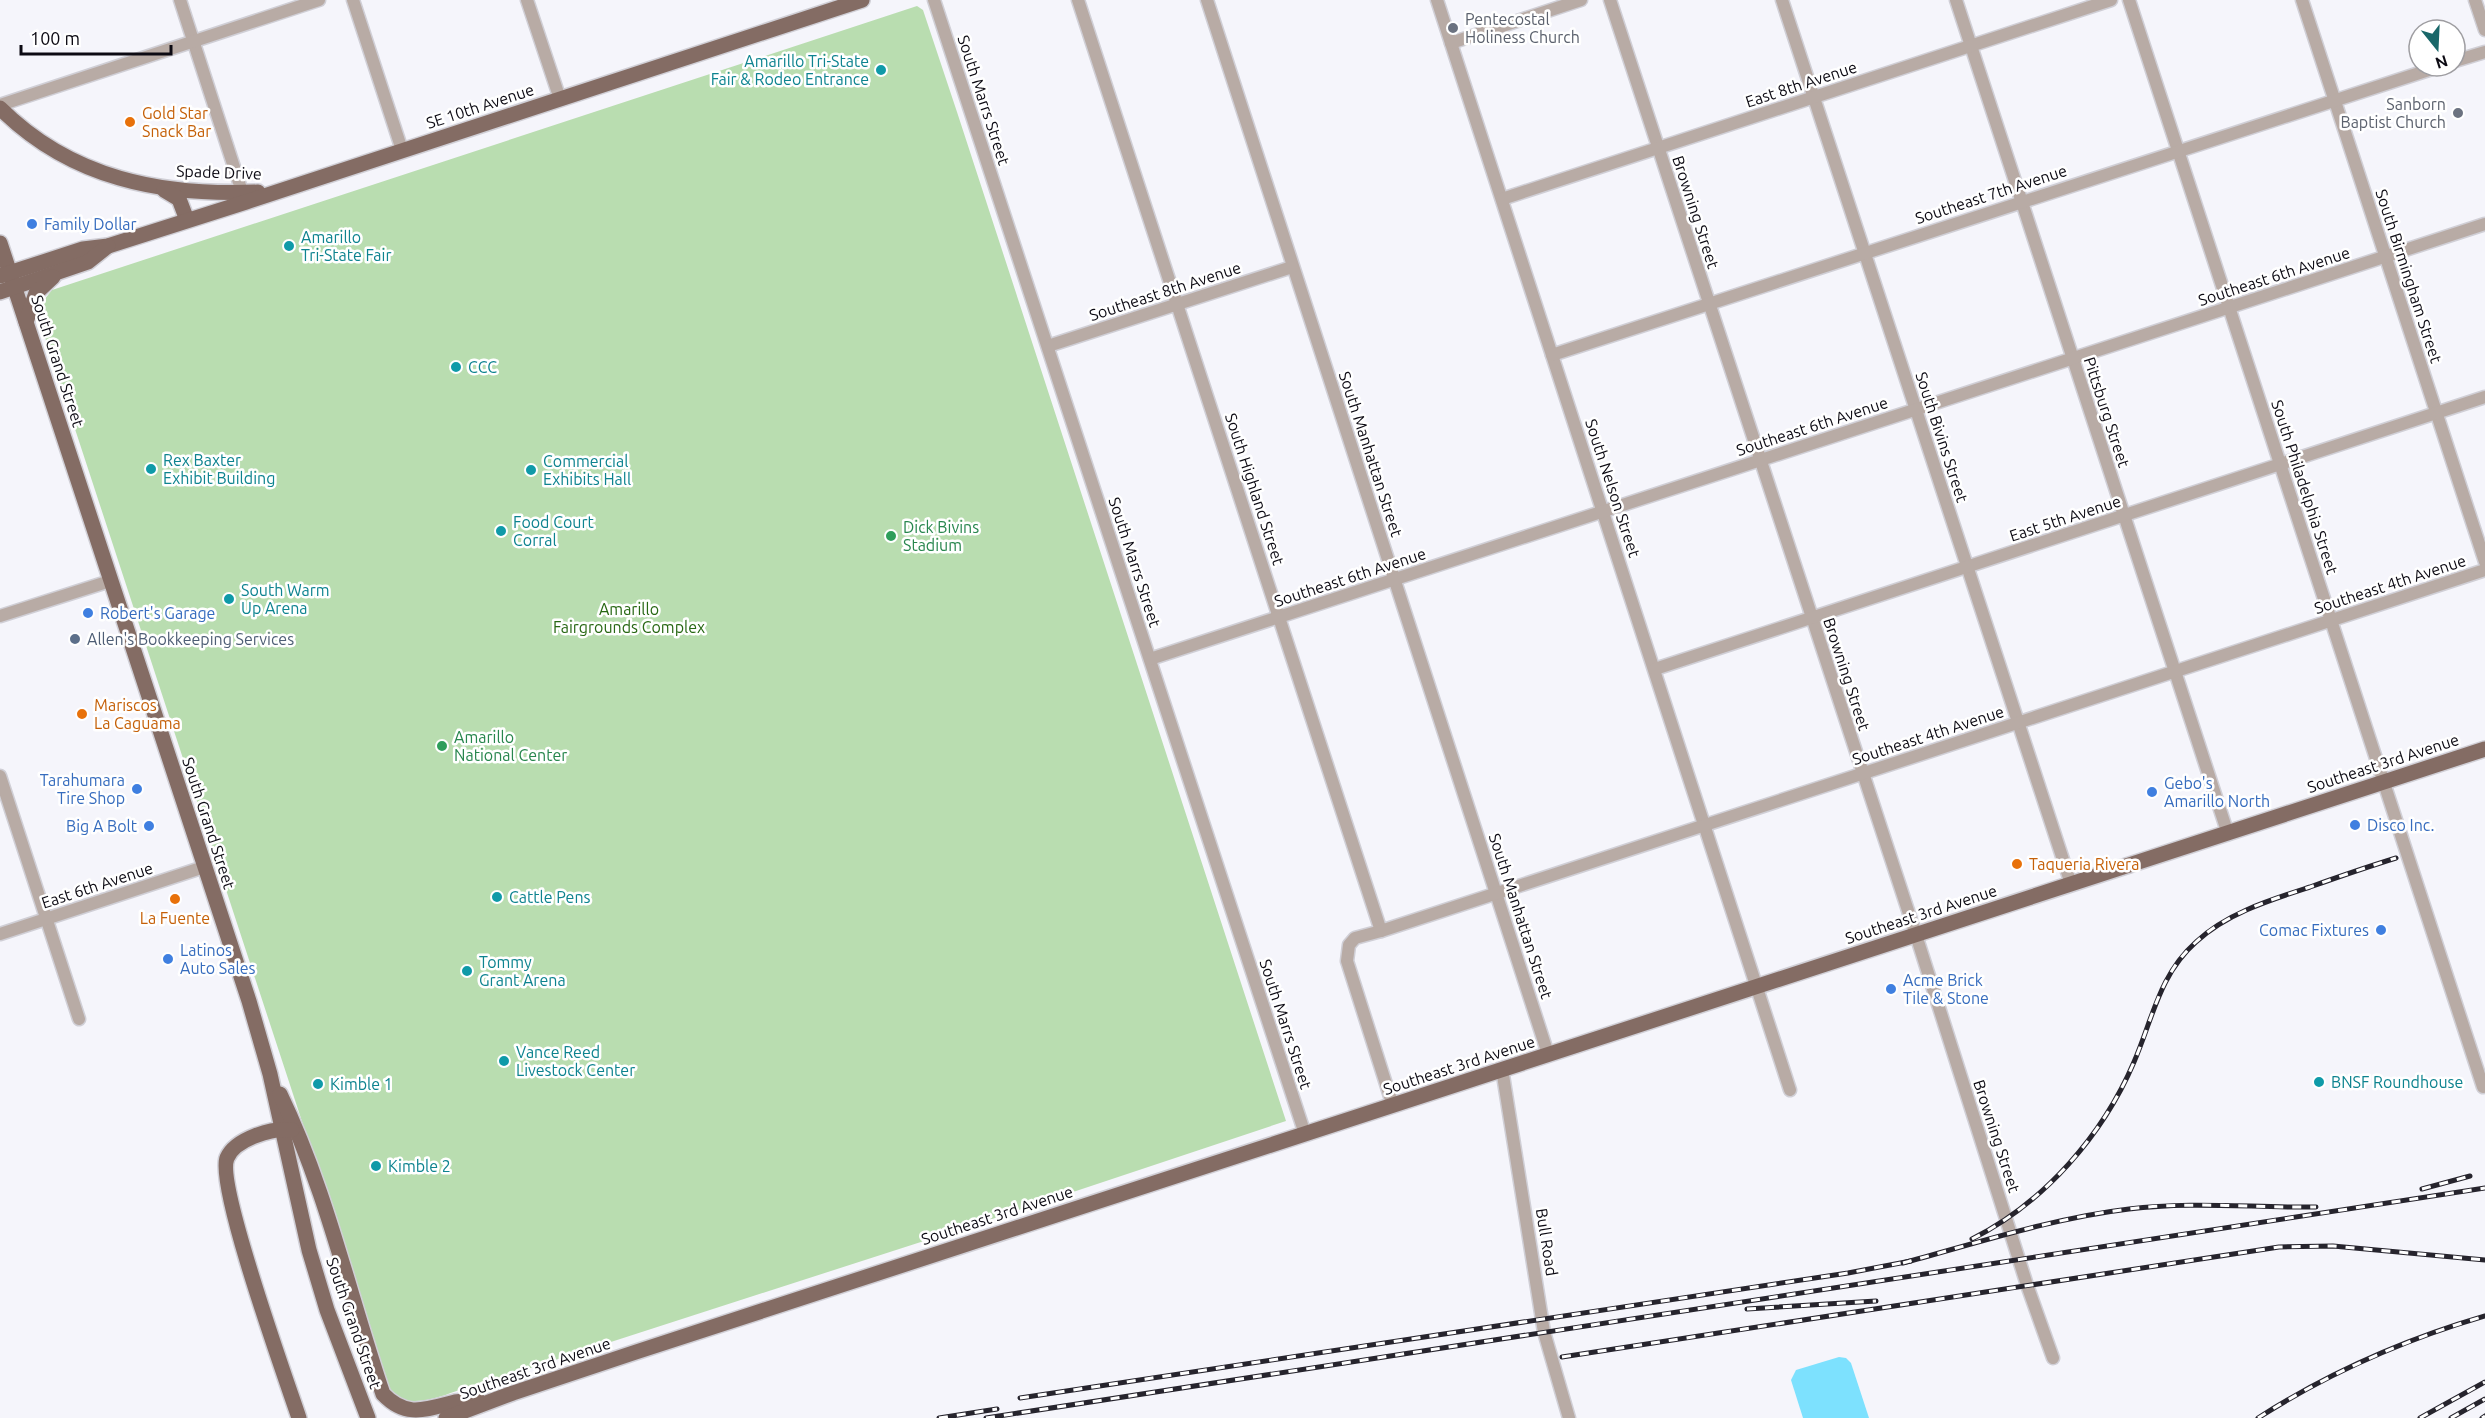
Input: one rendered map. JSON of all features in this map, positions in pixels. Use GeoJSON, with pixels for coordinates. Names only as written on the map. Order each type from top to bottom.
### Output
{"type":"FeatureCollection","features":[{"type":"Feature","properties":{"kind":"main road","name":"SE 10th Avenue"},"geometry":{"type":"LineString","coordinates":[[276,192],[862,0]]}},
{"type":"Feature","properties":{"kind":"main road","name":"Spade Drive"},"geometry":{"type":"LineString","coordinates":[[0,107],[38,139],[85,166],[119,178],[161,189],[244,197],[276,192]]}},
{"type":"Feature","properties":{"kind":"main road","name":"Spade Drive"},"geometry":{"type":"LineString","coordinates":[[161,189],[179,199],[187,220]]}},
{"type":"Feature","properties":{"kind":"main road"},"geometry":{"type":"LineString","coordinates":[[6,282],[83,249],[108,246],[187,220],[244,197]]}},
{"type":"Feature","properties":{"kind":"main road","name":"South Grand Street"},"geometry":{"type":"LineString","coordinates":[[0,243],[6,282],[26,322],[270,1074],[309,1250],[324,1300],[368,1418]]}},
{"type":"Feature","properties":{"kind":"main road"},"geometry":{"type":"LineString","coordinates":[[6,282],[63,270],[88,262],[108,246]]}},
{"type":"Feature","properties":{"kind":"main road"},"geometry":{"type":"LineString","coordinates":[[26,322],[36,293],[47,281],[63,270]]}},
{"type":"Feature","properties":{"kind":"main road","name":"Southeast 3rd Avenue"},"geometry":{"type":"LineString","coordinates":[[446,1418],[496,1399],[2485,749]]}},
{"type":"Feature","properties":{"kind":"main road"},"geometry":{"type":"LineString","coordinates":[[270,1074],[300,1135],[372,1363],[387,1401],[392,1407],[419,1414],[455,1402],[496,1399]]}},
{"type":"Feature","properties":{"kind":"main road"},"geometry":{"type":"LineString","coordinates":[[299,1418],[237,1228],[225,1172],[227,1158],[234,1148],[257,1136],[281,1129],[291,1129],[300,1135]]}},
{"type":"Feature","properties":{"kind":"street"},"geometry":{"type":"LineString","coordinates":[[180,0],[244,197]]}},
{"type":"Feature","properties":{"kind":"street"},"geometry":{"type":"LineString","coordinates":[[0,107],[319,0]]}},
{"type":"Feature","properties":{"kind":"street"},"geometry":{"type":"LineString","coordinates":[[353,0],[402,150]]}},
{"type":"Feature","properties":{"kind":"street"},"geometry":{"type":"LineString","coordinates":[[527,0],[560,99]]}},
{"type":"Feature","properties":{"kind":"street","name":"South Marrs Street"},"geometry":{"type":"LineString","coordinates":[[934,0],[1305,1134]]}},
{"type":"Feature","properties":{"kind":"street","name":"South Highland Street"},"geometry":{"type":"LineString","coordinates":[[1078,0],[1381,931]]}},
{"type":"Feature","properties":{"kind":"street","name":"South Manhattan Street"},"geometry":{"type":"LineString","coordinates":[[1207,0],[1548,1054]]}},
{"type":"Feature","properties":{"kind":"street","name":"South Nelson Street"},"geometry":{"type":"LineString","coordinates":[[1437,0],[1790,1090]]}},
{"type":"Feature","properties":{"kind":"street"},"geometry":{"type":"LineString","coordinates":[[1451,43],[1581,0]]}},
{"type":"Feature","properties":{"kind":"street","name":"Browning Street"},"geometry":{"type":"LineString","coordinates":[[1610,0],[1916,935],[2027,1285],[2053,1358]]}},
{"type":"Feature","properties":{"kind":"street","name":"South Bivins Street"},"geometry":{"type":"LineString","coordinates":[[1782,0],[2071,884]]}},
{"type":"Feature","properties":{"kind":"street","name":"Pittsburg Street"},"geometry":{"type":"LineString","coordinates":[[1956,0],[2228,834]]}},
{"type":"Feature","properties":{"kind":"street","name":"East 8th Avenue"},"geometry":{"type":"LineString","coordinates":[[1502,199],[2111,0]]}},
{"type":"Feature","properties":{"kind":"street","name":"South Philadelphia Street"},"geometry":{"type":"LineString","coordinates":[[2129,0],[2483,1087]]}},
{"type":"Feature","properties":{"kind":"street","name":"South Birmingham Street"},"geometry":{"type":"LineString","coordinates":[[2302,0],[2485,562]]}},
{"type":"Feature","properties":{"kind":"street"},"geometry":{"type":"LineString","coordinates":[[2475,0],[2485,30]]}},
{"type":"Feature","properties":{"kind":"street"},"geometry":{"type":"LineString","coordinates":[[2467,57],[2485,52]]}},
{"type":"Feature","properties":{"kind":"street","name":"Southeast 7th Avenue"},"geometry":{"type":"LineString","coordinates":[[1552,355],[2407,77]]}},
{"type":"Feature","properties":{"kind":"street","name":"Southeast 6th Avenue"},"geometry":{"type":"LineString","coordinates":[[1150,659],[2485,224]]}},
{"type":"Feature","properties":{"kind":"street","name":"Southeast 8th Avenue"},"geometry":{"type":"LineString","coordinates":[[1048,346],[1292,267]]}},
{"type":"Feature","properties":{"kind":"street","name":"East 5th Avenue"},"geometry":{"type":"LineString","coordinates":[[1655,669],[2485,397]]}},
{"type":"Feature","properties":{"kind":"street","name":"Southeast 4th Avenue"},"geometry":{"type":"LineString","coordinates":[[1381,931],[2485,570]]}},
{"type":"Feature","properties":{"kind":"street"},"geometry":{"type":"LineString","coordinates":[[0,616],[110,581]]}},
{"type":"Feature","properties":{"kind":"street"},"geometry":{"type":"LineString","coordinates":[[0,776],[79,1019]]}},
{"type":"Feature","properties":{"kind":"street","name":"East 6th Avenue"},"geometry":{"type":"LineString","coordinates":[[0,934],[204,867]]}},
{"type":"Feature","properties":{"kind":"street"},"geometry":{"type":"LineString","coordinates":[[1381,931],[1355,938],[1349,945],[1347,961],[1393,1106]]}},
{"type":"Feature","properties":{"kind":"street","name":"Bull Road"},"geometry":{"type":"LineString","coordinates":[[1502,1069],[1544,1332],[1569,1418]]}},
{"type":"Feature","properties":{"kind":"green space","name":"Amarillo Fairgrounds Complex"},"geometry":{"type":"Polygon","coordinates":[[[917,6],[923,10],[957,112],[1286,1121],[986,1221],[442,1396],[415,1401],[402,1399],[391,1393],[36,310],[52,290],[917,6]]]}},
{"type":"Feature","properties":{"kind":"water"},"geometry":{"type":"Polygon","coordinates":[[[1839,1357],[1846,1358],[1851,1363],[1869,1418],[1803,1418],[1791,1380],[1796,1370],[1839,1357]]]}},
{"type":"Feature","properties":{"kind":"railway"},"geometry":{"type":"LineString","coordinates":[[1972,1239],[1998,1224],[2047,1186],[2088,1141],[2121,1089],[2134,1062],[2158,998],[2173,968],[2196,942],[2221,923],[2250,908],[2396,858]]}},
{"type":"Feature","properties":{"kind":"railway"},"geometry":{"type":"LineString","coordinates":[[2422,1189],[2470,1176]]}},
{"type":"Feature","properties":{"kind":"railway"},"geometry":{"type":"LineString","coordinates":[[986,1418],[2485,1188]]}},
{"type":"Feature","properties":{"kind":"railway"},"geometry":{"type":"LineString","coordinates":[[1903,1263],[2072,1218],[2129,1209],[2199,1205],[2316,1207]]}},
{"type":"Feature","properties":{"kind":"railway"},"geometry":{"type":"LineString","coordinates":[[1562,1357],[2279,1247],[2333,1246],[2485,1260]]}},
{"type":"Feature","properties":{"kind":"railway"},"geometry":{"type":"LineString","coordinates":[[1020,1398],[1848,1273],[1911,1261]]}},
{"type":"Feature","properties":{"kind":"railway"},"geometry":{"type":"LineString","coordinates":[[1747,1309],[1876,1301]]}},
{"type":"Feature","properties":{"kind":"railway"},"geometry":{"type":"LineString","coordinates":[[2258,1418],[2339,1372],[2426,1335],[2485,1316]]}},
{"type":"Feature","properties":{"kind":"railway"},"geometry":{"type":"LineString","coordinates":[[2420,1418],[2485,1382]]}},
{"type":"Feature","properties":{"kind":"railway"},"geometry":{"type":"LineString","coordinates":[[2451,1418],[2485,1399]]}},
{"type":"Feature","properties":{"kind":"railway"},"geometry":{"type":"LineString","coordinates":[[939,1418],[997,1409]]}},
{"type":"Feature","properties":{"kind":"place","name":"Pentecostal Holiness Church"},"geometry":{"type":"Point","coordinates":[1453,28]}},
{"type":"Feature","properties":{"kind":"place","name":"Amarillo Tri-State Fair & Rodeo Entrance"},"geometry":{"type":"Point","coordinates":[881,70]}},
{"type":"Feature","properties":{"kind":"place","name":"Sanborn Baptist Church"},"geometry":{"type":"Point","coordinates":[2458,113]}},
{"type":"Feature","properties":{"kind":"place","name":"Gold Star Snack Bar"},"geometry":{"type":"Point","coordinates":[130,122]}},
{"type":"Feature","properties":{"kind":"place","name":"Family Dollar"},"geometry":{"type":"Point","coordinates":[32,224]}},
{"type":"Feature","properties":{"kind":"place","name":"Amarillo Tri-State Fair"},"geometry":{"type":"Point","coordinates":[289,246]}},
{"type":"Feature","properties":{"kind":"place","name":"CCC"},"geometry":{"type":"Point","coordinates":[456,367]}},
{"type":"Feature","properties":{"kind":"place","name":"Rex Baxter Exhibit Building"},"geometry":{"type":"Point","coordinates":[151,469]}},
{"type":"Feature","properties":{"kind":"place","name":"Commercial Exhibits Hall"},"geometry":{"type":"Point","coordinates":[531,470]}},
{"type":"Feature","properties":{"kind":"place","name":"Food Court Corral"},"geometry":{"type":"Point","coordinates":[501,531]}},
{"type":"Feature","properties":{"kind":"place","name":"Dick Bivins Stadium"},"geometry":{"type":"Point","coordinates":[891,536]}},
{"type":"Feature","properties":{"kind":"place","name":"South Warm Up Arena"},"geometry":{"type":"Point","coordinates":[229,599]}},
{"type":"Feature","properties":{"kind":"place","name":"Robert's Garage"},"geometry":{"type":"Point","coordinates":[88,613]}},
{"type":"Feature","properties":{"kind":"place","name":"Allen's Bookkeeping Services"},"geometry":{"type":"Point","coordinates":[75,639]}},
{"type":"Feature","properties":{"kind":"place","name":"Mariscos La Caguama"},"geometry":{"type":"Point","coordinates":[82,714]}},
{"type":"Feature","properties":{"kind":"place","name":"Amarillo National Center"},"geometry":{"type":"Point","coordinates":[442,746]}},
{"type":"Feature","properties":{"kind":"place","name":"Tarahumara Tire Shop"},"geometry":{"type":"Point","coordinates":[137,789]}},
{"type":"Feature","properties":{"kind":"place","name":"Gebo's Amarillo North"},"geometry":{"type":"Point","coordinates":[2152,792]}},
{"type":"Feature","properties":{"kind":"place","name":"Disco Inc."},"geometry":{"type":"Point","coordinates":[2355,825]}},
{"type":"Feature","properties":{"kind":"place","name":"Big A Bolt"},"geometry":{"type":"Point","coordinates":[149,826]}},
{"type":"Feature","properties":{"kind":"place","name":"Taqueria Rivera"},"geometry":{"type":"Point","coordinates":[2017,864]}},
{"type":"Feature","properties":{"kind":"place","name":"Cattle Pens"},"geometry":{"type":"Point","coordinates":[497,897]}},
{"type":"Feature","properties":{"kind":"place","name":"La Fuente"},"geometry":{"type":"Point","coordinates":[175,899]}},
{"type":"Feature","properties":{"kind":"place","name":"Comac Fixtures"},"geometry":{"type":"Point","coordinates":[2381,930]}},
{"type":"Feature","properties":{"kind":"place","name":"Latinos Auto Sales"},"geometry":{"type":"Point","coordinates":[168,959]}},
{"type":"Feature","properties":{"kind":"place","name":"Tommy Grant Arena"},"geometry":{"type":"Point","coordinates":[467,971]}},
{"type":"Feature","properties":{"kind":"place","name":"Acme Brick Tile & Stone"},"geometry":{"type":"Point","coordinates":[1891,989]}},
{"type":"Feature","properties":{"kind":"place","name":"Vance Reed Livestock Center"},"geometry":{"type":"Point","coordinates":[504,1061]}},
{"type":"Feature","properties":{"kind":"place","name":"BNSF Roundhouse"},"geometry":{"type":"Point","coordinates":[2319,1082]}},
{"type":"Feature","properties":{"kind":"place","name":"Kimble 1"},"geometry":{"type":"Point","coordinates":[318,1084]}},
{"type":"Feature","properties":{"kind":"place","name":"Kimble 2"},"geometry":{"type":"Point","coordinates":[376,1166]}}]}
